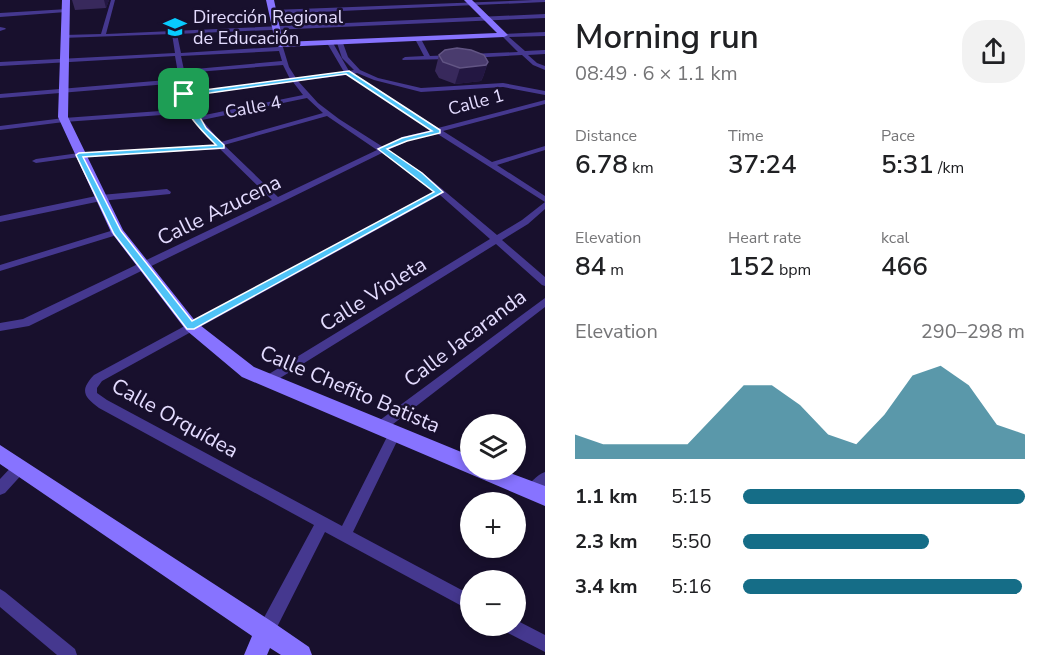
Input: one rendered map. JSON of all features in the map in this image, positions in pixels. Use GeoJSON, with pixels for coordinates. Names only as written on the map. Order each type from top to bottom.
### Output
{"type":"FeatureCollection","features":[{"type":"Feature","properties":{"kind":"street"},"geometry":{"type":"LineString","coordinates":[[103,35],[113,0]]}},
{"type":"Feature","properties":{"kind":"street"},"geometry":{"type":"LineString","coordinates":[[270,0],[285,63],[294,80],[309,96],[328,114],[419,175],[545,282]]}},
{"type":"Feature","properties":{"kind":"street"},"geometry":{"type":"LineString","coordinates":[[389,0],[402,23]]}},
{"type":"Feature","properties":{"kind":"street"},"geometry":{"type":"LineString","coordinates":[[273,12],[470,2],[545,1]]}},
{"type":"Feature","properties":{"kind":"street"},"geometry":{"type":"LineString","coordinates":[[470,2],[522,53],[535,64],[545,68]]}},
{"type":"Feature","properties":{"kind":"street"},"geometry":{"type":"LineString","coordinates":[[526,2],[545,16]]}},
{"type":"Feature","properties":{"kind":"street"},"geometry":{"type":"LineString","coordinates":[[0,15],[66,5]]}},
{"type":"Feature","properties":{"kind":"street","name":"Calle Chefito Batista"},"geometry":{"type":"LineString","coordinates":[[66,5],[64,120],[117,232],[190,326],[248,372],[460,460]]}},
{"type":"Feature","properties":{"kind":"street"},"geometry":{"type":"LineString","coordinates":[[64,37],[545,16]]}},
{"type":"Feature","properties":{"kind":"street"},"geometry":{"type":"LineString","coordinates":[[174,31],[184,94],[192,111],[204,129],[278,201]]}},
{"type":"Feature","properties":{"kind":"street"},"geometry":{"type":"LineString","coordinates":[[0,64],[330,43],[545,33]]}},
{"type":"Feature","properties":{"kind":"street"},"geometry":{"type":"LineString","coordinates":[[417,39],[429,58]]}},
{"type":"Feature","properties":{"kind":"street"},"geometry":{"type":"LineString","coordinates":[[330,43],[347,72],[545,200]]}},
{"type":"Feature","properties":{"kind":"street"},"geometry":{"type":"LineString","coordinates":[[340,43],[345,58],[358,71],[376,79],[421,90],[503,85],[545,93]]}},
{"type":"Feature","properties":{"kind":"street"},"geometry":{"type":"LineString","coordinates":[[405,59],[545,52]]}},
{"type":"Feature","properties":{"kind":"street"},"geometry":{"type":"LineString","coordinates":[[180,72],[285,63]]}},
{"type":"Feature","properties":{"kind":"street"},"geometry":{"type":"LineString","coordinates":[[184,94],[358,71]]}},
{"type":"Feature","properties":{"kind":"street"},"geometry":{"type":"LineString","coordinates":[[0,96],[182,81]]}},
{"type":"Feature","properties":{"kind":"street","name":"Calle 4"},"geometry":{"type":"LineString","coordinates":[[197,119],[309,96]]}},
{"type":"Feature","properties":{"kind":"street","name":"Calle 1"},"geometry":{"type":"LineString","coordinates":[[382,149],[405,139],[545,102]]}},
{"type":"Feature","properties":{"kind":"street"},"geometry":{"type":"LineString","coordinates":[[0,128],[64,120],[192,111]]}},
{"type":"Feature","properties":{"kind":"street"},"geometry":{"type":"LineString","coordinates":[[36,161],[79,155],[221,145],[328,114]]}},
{"type":"Feature","properties":{"kind":"street"},"geometry":{"type":"LineString","coordinates":[[490,165],[545,148]]}},
{"type":"Feature","properties":{"kind":"street","name":"Calle Azucena"},"geometry":{"type":"LineString","coordinates":[[2,328],[25,323],[382,149]]}},
{"type":"Feature","properties":{"kind":"street"},"geometry":{"type":"LineString","coordinates":[[0,219],[101,198],[167,192]]}},
{"type":"Feature","properties":{"kind":"street","name":"Calle Orquídea"},"geometry":{"type":"LineString","coordinates":[[439,192],[98,378],[91,386],[91,395],[103,404],[460,597]]}},
{"type":"Feature","properties":{"kind":"street","name":"Calle Violeta"},"geometry":{"type":"LineString","coordinates":[[268,380],[525,222],[545,205]]}},
{"type":"Feature","properties":{"kind":"street"},"geometry":{"type":"LineString","coordinates":[[0,268],[117,232]]}},
{"type":"Feature","properties":{"kind":"street","name":"Calle Jacaranda"},"geometry":{"type":"LineString","coordinates":[[380,427],[545,302]]}},
{"type":"Feature","properties":{"kind":"street"},"geometry":{"type":"LineString","coordinates":[[345,534],[395,433]]}},
{"type":"Feature","properties":{"kind":"street"},"geometry":{"type":"LineString","coordinates":[[0,454],[301,655]]}},
{"type":"Feature","properties":{"kind":"street"},"geometry":{"type":"LineString","coordinates":[[0,488],[20,467]]}},
{"type":"Feature","properties":{"kind":"street"},"geometry":{"type":"LineString","coordinates":[[514,480],[541,488]]}},
{"type":"Feature","properties":{"kind":"street"},"geometry":{"type":"LineString","coordinates":[[255,655],[323,522]]}},
{"type":"Feature","properties":{"kind":"street"},"geometry":{"type":"LineString","coordinates":[[0,597],[69,655]]}},
{"type":"Feature","properties":{"kind":"street"},"geometry":{"type":"LineString","coordinates":[[526,634],[545,644]]}},
{"type":"Feature","properties":{"kind":"building"},"geometry":{"type":"Polygon","coordinates":[[[457,48],[484,55],[488,62],[486,65],[460,68],[443,62],[439,55],[445,50],[457,48]]]}},
{"type":"Feature","properties":{"kind":"place","name":"Dirección Regional de Educación"},"geometry":{"type":"Point","coordinates":[175,27]}},
{"type":"Feature","properties":{"kind":"route"},"geometry":{"type":"LineString","coordinates":[[347,72],[437,131],[405,139],[382,149],[439,192],[190,326],[117,232],[79,155],[222,147],[204,129],[184,94],[347,72]]}}]}
